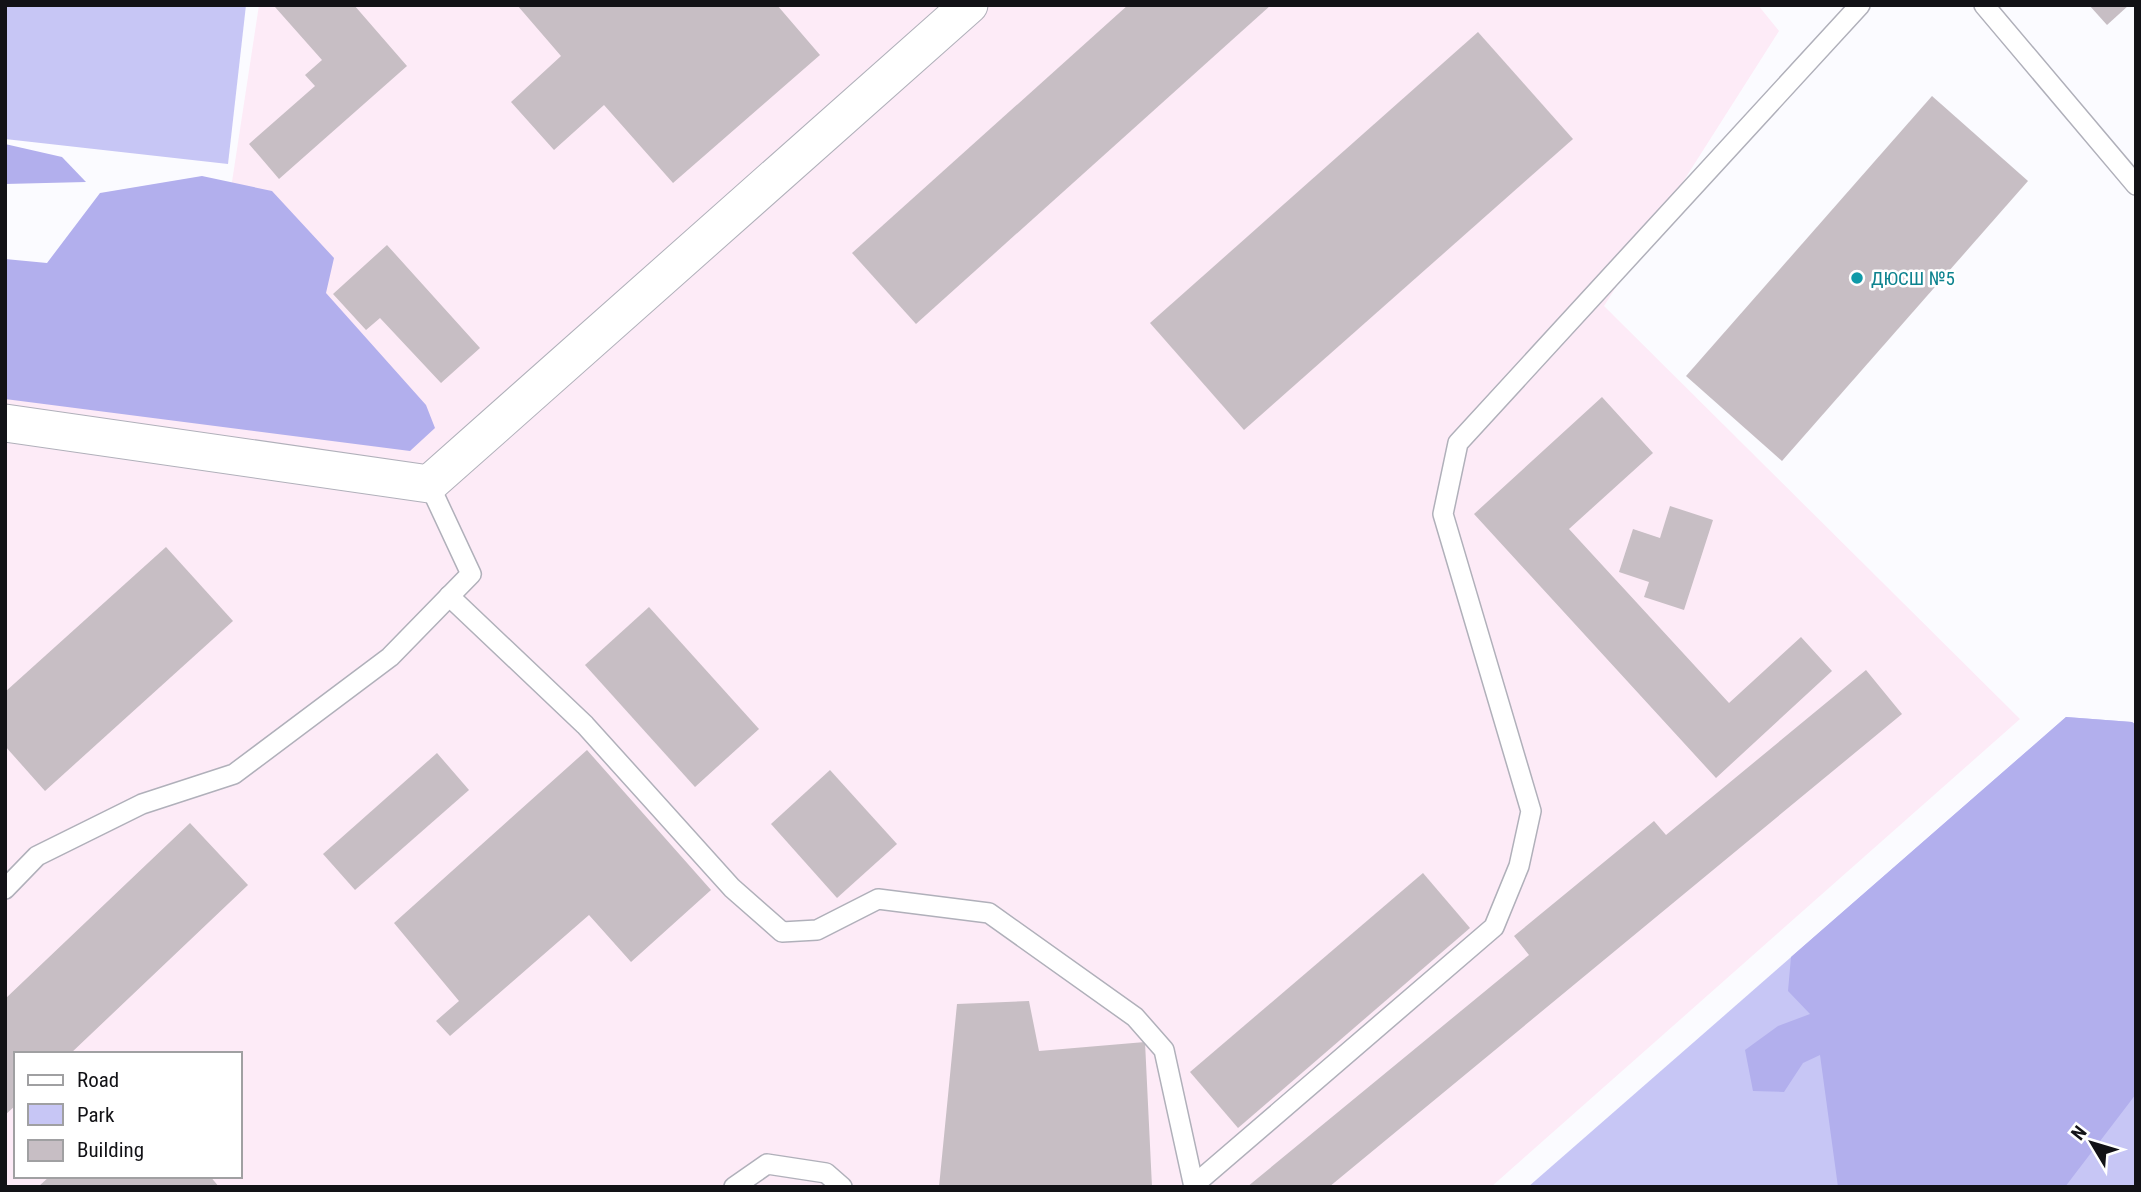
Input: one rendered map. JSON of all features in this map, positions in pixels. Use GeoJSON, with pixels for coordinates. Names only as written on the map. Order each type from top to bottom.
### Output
{"type":"FeatureCollection","features":[{"type":"Feature","properties":{"kind":"street"},"geometry":{"type":"LineString","coordinates":[[5,423],[429,484],[969,5]]}},
{"type":"Feature","properties":{"kind":"lane"},"geometry":{"type":"LineString","coordinates":[[449,596],[585,725],[732,888],[782,932],[817,930],[878,899],[989,913],[1136,1017],[1164,1050],[1194,1186],[1494,927],[1519,866],[1531,811],[1443,514],[1458,443],[1860,5]]}},
{"type":"Feature","properties":{"kind":"lane"},"geometry":{"type":"LineString","coordinates":[[1984,5],[2136,185]]}},
{"type":"Feature","properties":{"kind":"lane"},"geometry":{"type":"LineString","coordinates":[[5,888],[37,856],[142,804],[234,774],[390,657],[471,574],[429,484]]}},
{"type":"Feature","properties":{"kind":"lane"},"geometry":{"type":"LineString","coordinates":[[734,1187],[767,1164],[826,1173],[842,1187]]}},
{"type":"Feature","properties":{"kind":"shaded area"},"geometry":{"type":"Polygon","coordinates":[[[259,5],[1758,5],[1779,31],[1604,306],[2020,719],[1491,1187],[5,1187],[5,323],[228,208],[259,5]]]}},
{"type":"Feature","properties":{"kind":"shaded area"},"geometry":{"type":"Polygon","coordinates":[[[5,144],[62,157],[86,182],[5,184],[5,144]]]}},
{"type":"Feature","properties":{"kind":"shaded area"},"geometry":{"type":"Polygon","coordinates":[[[202,176],[272,191],[334,258],[326,293],[426,405],[435,428],[410,451],[5,399],[5,259],[47,263],[100,193],[202,176]]]}},
{"type":"Feature","properties":{"kind":"shaded area"},"geometry":{"type":"Polygon","coordinates":[[[2066,717],[2132,722],[2136,725],[2136,1094],[2065,1187],[1838,1187],[1820,1055],[1803,1063],[1784,1092],[1753,1091],[1745,1050],[1778,1026],[1810,1014],[1788,991],[1791,957],[2066,717]]]}},
{"type":"Feature","properties":{"kind":"green space"},"geometry":{"type":"Polygon","coordinates":[[[5,5],[246,5],[228,164],[5,139],[5,5]]]}},
{"type":"Feature","properties":{"kind":"green space"},"geometry":{"type":"Polygon","coordinates":[[[2066,717],[2132,722],[2136,725],[2136,1187],[1528,1187],[2066,717]]]}},
{"type":"Feature","properties":{"kind":"building"},"geometry":{"type":"Polygon","coordinates":[[[354,5],[407,66],[279,179],[249,144],[315,86],[305,75],[322,60],[275,7],[354,5]]]}},
{"type":"Feature","properties":{"kind":"building"},"geometry":{"type":"Polygon","coordinates":[[[517,5],[777,5],[820,55],[673,183],[604,105],[554,150],[511,102],[561,56],[517,5]]]}},
{"type":"Feature","properties":{"kind":"building"},"geometry":{"type":"Polygon","coordinates":[[[1128,5],[1271,5],[916,324],[852,253],[1128,5]]]}},
{"type":"Feature","properties":{"kind":"building"},"geometry":{"type":"Polygon","coordinates":[[[2089,5],[2129,5],[2107,25],[2089,5]]]}},
{"type":"Feature","properties":{"kind":"building"},"geometry":{"type":"Polygon","coordinates":[[[1478,32],[1573,139],[1244,430],[1150,323],[1478,32]]]}},
{"type":"Feature","properties":{"kind":"building","name":"ДЮСШ №5"},"geometry":{"type":"Polygon","coordinates":[[[1932,96],[2028,181],[1782,461],[1686,376],[1932,96]]]}},
{"type":"Feature","properties":{"kind":"building"},"geometry":{"type":"Polygon","coordinates":[[[387,245],[480,348],[441,383],[380,318],[366,330],[333,294],[387,245]]]}},
{"type":"Feature","properties":{"kind":"building"},"geometry":{"type":"Polygon","coordinates":[[[1602,397],[1653,453],[1569,529],[1729,703],[1801,637],[1832,671],[1716,778],[1474,514],[1602,397]]]}},
{"type":"Feature","properties":{"kind":"building"},"geometry":{"type":"Polygon","coordinates":[[[1670,506],[1713,520],[1684,610],[1644,597],[1649,582],[1619,572],[1633,529],[1660,538],[1670,506]]]}},
{"type":"Feature","properties":{"kind":"building"},"geometry":{"type":"Polygon","coordinates":[[[166,547],[233,621],[45,791],[5,746],[5,692],[166,547]]]}},
{"type":"Feature","properties":{"kind":"building"},"geometry":{"type":"Polygon","coordinates":[[[649,607],[759,729],[695,787],[585,665],[649,607]]]}},
{"type":"Feature","properties":{"kind":"building"},"geometry":{"type":"Polygon","coordinates":[[[1866,670],[1902,714],[1329,1187],[1247,1187],[1529,955],[1514,936],[1654,821],[1666,835],[1866,670]]]}},
{"type":"Feature","properties":{"kind":"building"},"geometry":{"type":"Polygon","coordinates":[[[587,750],[711,890],[631,962],[589,915],[450,1036],[436,1021],[459,1001],[394,923],[587,750]]]}},
{"type":"Feature","properties":{"kind":"building"},"geometry":{"type":"Polygon","coordinates":[[[437,753],[469,790],[355,890],[323,854],[437,753]]]}},
{"type":"Feature","properties":{"kind":"building"},"geometry":{"type":"Polygon","coordinates":[[[830,770],[897,844],[837,898],[771,824],[830,770]]]}},
{"type":"Feature","properties":{"kind":"building"},"geometry":{"type":"Polygon","coordinates":[[[190,823],[248,885],[72,1052],[14,1052],[14,1107],[5,1115],[5,999],[190,823]]]}},
{"type":"Feature","properties":{"kind":"building"},"geometry":{"type":"Polygon","coordinates":[[[1423,873],[1470,928],[1238,1128],[1190,1072],[1423,873]]]}},
{"type":"Feature","properties":{"kind":"building"},"geometry":{"type":"Polygon","coordinates":[[[1029,1001],[1039,1051],[1145,1042],[1152,1187],[939,1187],[957,1004],[1029,1001]]]}},
{"type":"Feature","properties":{"kind":"building"},"geometry":{"type":"Polygon","coordinates":[[[48,1178],[212,1178],[219,1187],[38,1187],[48,1178]]]}},
{"type":"Feature","properties":{"kind":"place","name":"ДЮСШ №5"},"geometry":{"type":"Point","coordinates":[1857,278]}}]}
